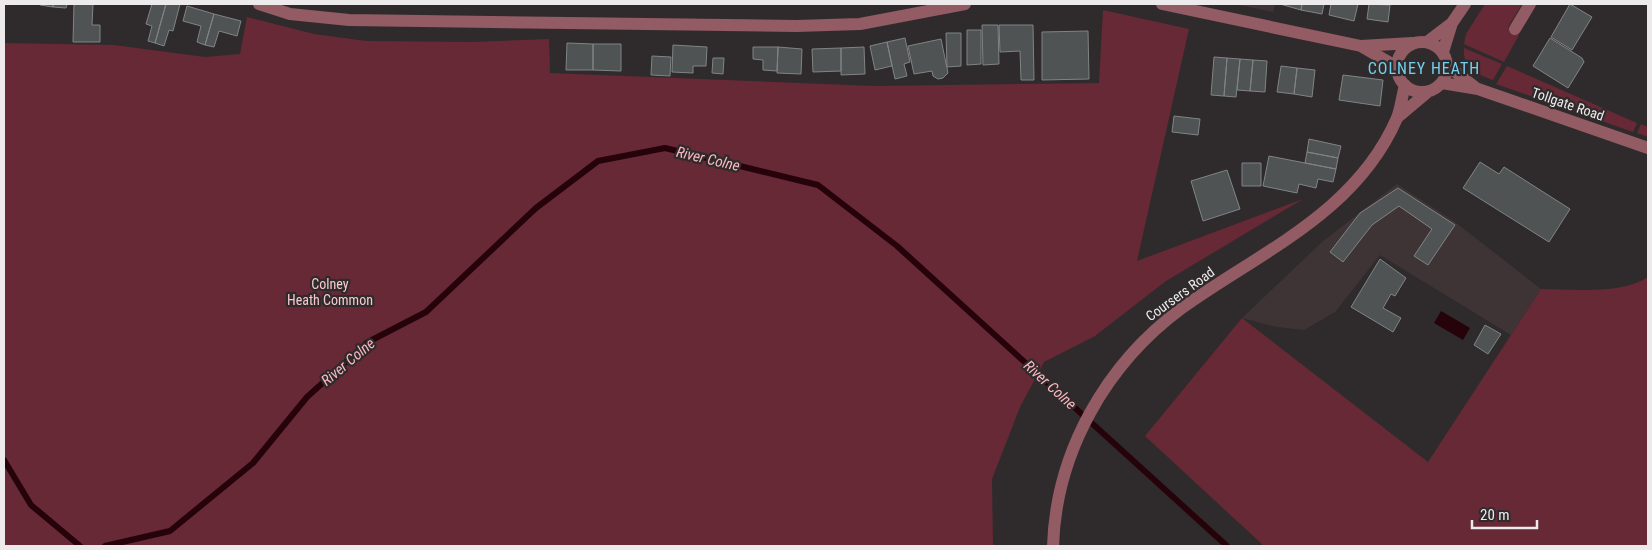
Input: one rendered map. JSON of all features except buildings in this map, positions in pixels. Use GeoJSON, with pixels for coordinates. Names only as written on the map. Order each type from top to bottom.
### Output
{"type":"FeatureCollection","features":[{"type":"Feature","properties":{"kind":"street"},"geometry":{"type":"LineString","coordinates":[[259,4],[290,14],[349,20],[796,26],[860,24],[965,4]]}},
{"type":"Feature","properties":{"kind":"street"},"geometry":{"type":"LineString","coordinates":[[1162,4],[1361,46],[1427,42],[1452,23]]}},
{"type":"Feature","properties":{"kind":"street"},"geometry":{"type":"LineString","coordinates":[[1412,43],[1403,50],[1397,67],[1400,78],[1405,85],[1420,92],[1429,91],[1442,83],[1448,66],[1443,52],[1452,23],[1465,4]]}},
{"type":"Feature","properties":{"kind":"street"},"geometry":{"type":"LineString","coordinates":[[1515,29],[1530,4]]}},
{"type":"Feature","properties":{"kind":"street"},"geometry":{"type":"LineString","coordinates":[[1427,42],[1443,52]]}},
{"type":"Feature","properties":{"kind":"street"},"geometry":{"type":"LineString","coordinates":[[1361,46],[1397,67]]}},
{"type":"Feature","properties":{"kind":"street","name":"Tollgate Road"},"geometry":{"type":"LineString","coordinates":[[1448,66],[1478,89]]}},
{"type":"Feature","properties":{"kind":"street","name":"Tollgate Road"},"geometry":{"type":"LineString","coordinates":[[1442,83],[1478,89],[1648,148]]}},
{"type":"Feature","properties":{"kind":"street","name":"Coursers Road"},"geometry":{"type":"LineString","coordinates":[[1053,546],[1057,503],[1068,463],[1085,421],[1110,380],[1139,346],[1180,310],[1314,221],[1362,176],[1382,148],[1398,117],[1405,85]]}},
{"type":"Feature","properties":{"kind":"street","name":"Coursers Road"},"geometry":{"type":"LineString","coordinates":[[1398,117],[1429,91]]}},
{"type":"Feature","properties":{"kind":"shaded area"},"geometry":{"type":"Polygon","coordinates":[[[1234,4],[1275,4],[1273,12],[1234,4]]]}},
{"type":"Feature","properties":{"kind":"shaded area"},"geometry":{"type":"Polygon","coordinates":[[[1397,184],[1455,222],[1541,289],[1511,335],[1380,255],[1335,312],[1304,330],[1277,327],[1242,318],[1322,242],[1397,184]]]}},
{"type":"Feature","properties":{"kind":"shaded area"},"geometry":{"type":"Polygon","coordinates":[[[1441,311],[1470,328],[1463,340],[1434,323],[1441,311]]]}},
{"type":"Feature","properties":{"kind":"green space"},"geometry":{"type":"Polygon","coordinates":[[[1485,4],[1522,4],[1508,27],[1519,35],[1504,62],[1464,44],[1466,34],[1485,4]]]}},
{"type":"Feature","properties":{"kind":"green space","name":"Colney Heath Common"},"geometry":{"type":"Polygon","coordinates":[[[1103,10],[1189,29],[1137,261],[1303,199],[1166,281],[1095,336],[1044,362],[1020,407],[992,479],[993,546],[4,546],[4,43],[114,45],[205,57],[240,54],[247,17],[314,34],[366,41],[473,42],[549,39],[550,73],[874,86],[1099,83],[1103,10]]]}},
{"type":"Feature","properties":{"kind":"green space"},"geometry":{"type":"Polygon","coordinates":[[[1464,48],[1502,64],[1493,80],[1471,69],[1465,60],[1464,48]]]}},
{"type":"Feature","properties":{"kind":"green space"},"geometry":{"type":"Polygon","coordinates":[[[1507,66],[1637,123],[1633,132],[1496,84],[1507,66]]]}},
{"type":"Feature","properties":{"kind":"green space"},"geometry":{"type":"Polygon","coordinates":[[[1641,124],[1648,127],[1648,137],[1637,133],[1641,124]]]}},
{"type":"Feature","properties":{"kind":"green space"},"geometry":{"type":"Polygon","coordinates":[[[1648,277],[1648,546],[1264,546],[1145,436],[1242,318],[1428,462],[1541,289],[1611,289],[1637,283],[1648,277]]]}},
{"type":"Feature","properties":{"kind":"waterway","name":"River Colne"},"geometry":{"type":"LineString","coordinates":[[105,546],[170,531],[253,463],[307,397],[368,342],[426,312],[536,208],[598,161],[665,148],[818,185],[897,246],[1227,546]]}},
{"type":"Feature","properties":{"kind":"waterway","name":"River Colne"},"geometry":{"type":"LineString","coordinates":[[4,460],[31,505],[80,546]]}},
{"type":"Feature","properties":{"kind":"district","name":"COLNEY HEATH"},"geometry":{"type":"Point","coordinates":[1424,68]}}]}
